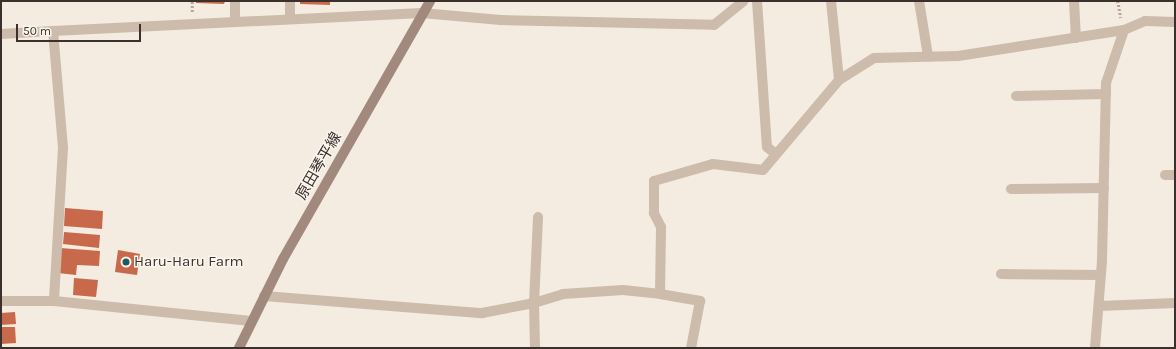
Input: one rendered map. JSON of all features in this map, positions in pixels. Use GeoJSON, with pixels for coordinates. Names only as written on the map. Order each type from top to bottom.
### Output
{"type":"FeatureCollection","features":[{"type":"Feature","properties":{"kind":"main road","name":"原田琴平線"},"geometry":{"type":"LineString","coordinates":[[239,348],[264,296],[430,1]]}},
{"type":"Feature","properties":{"kind":"street"},"geometry":{"type":"LineString","coordinates":[[234,22],[235,1]]}},
{"type":"Feature","properties":{"kind":"street"},"geometry":{"type":"LineString","coordinates":[[290,1],[290,20]]}},
{"type":"Feature","properties":{"kind":"street"},"geometry":{"type":"LineString","coordinates":[[1,34],[422,13],[501,20],[714,25],[744,1]]}},
{"type":"Feature","properties":{"kind":"street"},"geometry":{"type":"LineString","coordinates":[[757,1],[767,147],[776,154]]}},
{"type":"Feature","properties":{"kind":"street"},"geometry":{"type":"LineString","coordinates":[[831,1],[839,80]]}},
{"type":"Feature","properties":{"kind":"street"},"geometry":{"type":"LineString","coordinates":[[919,1],[928,56]]}},
{"type":"Feature","properties":{"kind":"street"},"geometry":{"type":"LineString","coordinates":[[1074,1],[1076,38]]}},
{"type":"Feature","properties":{"kind":"street"},"geometry":{"type":"LineString","coordinates":[[660,294],[660,227],[654,213],[654,181],[713,164],[763,170],[839,80],[874,58],[958,56],[1124,30],[1145,21],[1175,22]]}},
{"type":"Feature","properties":{"kind":"street"},"geometry":{"type":"LineString","coordinates":[[1095,348],[1099,306],[1104,188],[1106,83],[1124,30]]}},
{"type":"Feature","properties":{"kind":"street"},"geometry":{"type":"LineString","coordinates":[[53,31],[63,148],[54,301]]}},
{"type":"Feature","properties":{"kind":"street"},"geometry":{"type":"LineString","coordinates":[[1016,96],[1106,94]]}},
{"type":"Feature","properties":{"kind":"street"},"geometry":{"type":"LineString","coordinates":[[1011,189],[1104,188]]}},
{"type":"Feature","properties":{"kind":"street"},"geometry":{"type":"LineString","coordinates":[[535,348],[534,303],[538,217]]}},
{"type":"Feature","properties":{"kind":"street"},"geometry":{"type":"LineString","coordinates":[[1001,274],[1100,275]]}},
{"type":"Feature","properties":{"kind":"street"},"geometry":{"type":"LineString","coordinates":[[264,296],[482,313],[534,303],[563,294],[622,290],[660,294],[700,301],[691,348]]}},
{"type":"Feature","properties":{"kind":"street"},"geometry":{"type":"LineString","coordinates":[[1,301],[54,301],[251,321]]}},
{"type":"Feature","properties":{"kind":"street"},"geometry":{"type":"LineString","coordinates":[[1099,306],[1175,303]]}},
{"type":"Feature","properties":{"kind":"building"},"geometry":{"type":"Polygon","coordinates":[[[196,1],[225,1],[224,4],[196,3],[196,1]]]}},
{"type":"Feature","properties":{"kind":"building"},"geometry":{"type":"Polygon","coordinates":[[[300,1],[330,1],[330,5],[300,4],[300,1]]]}},
{"type":"Feature","properties":{"kind":"building"},"geometry":{"type":"Polygon","coordinates":[[[65,208],[103,211],[102,229],[64,226],[65,208]]]}},
{"type":"Feature","properties":{"kind":"building"},"geometry":{"type":"Polygon","coordinates":[[[64,232],[100,235],[99,248],[63,244],[64,232]]]}},
{"type":"Feature","properties":{"kind":"building"},"geometry":{"type":"Polygon","coordinates":[[[60,248],[100,251],[99,266],[77,265],[76,275],[58,273],[60,248]]]}},
{"type":"Feature","properties":{"kind":"building"},"geometry":{"type":"Polygon","coordinates":[[[118,250],[140,254],[137,275],[115,272],[118,250]]]}},
{"type":"Feature","properties":{"kind":"building"},"geometry":{"type":"Polygon","coordinates":[[[74,278],[98,280],[96,297],[73,295],[74,278]]]}},
{"type":"Feature","properties":{"kind":"building"},"geometry":{"type":"Polygon","coordinates":[[[15,312],[16,324],[1,325],[1,313],[15,312]]]}},
{"type":"Feature","properties":{"kind":"building"},"geometry":{"type":"Polygon","coordinates":[[[1,327],[15,327],[16,343],[1,344],[1,327]]]}},
{"type":"Feature","properties":{"kind":"place","name":"Haru-Haru Farm"},"geometry":{"type":"Point","coordinates":[126,262]}}]}
